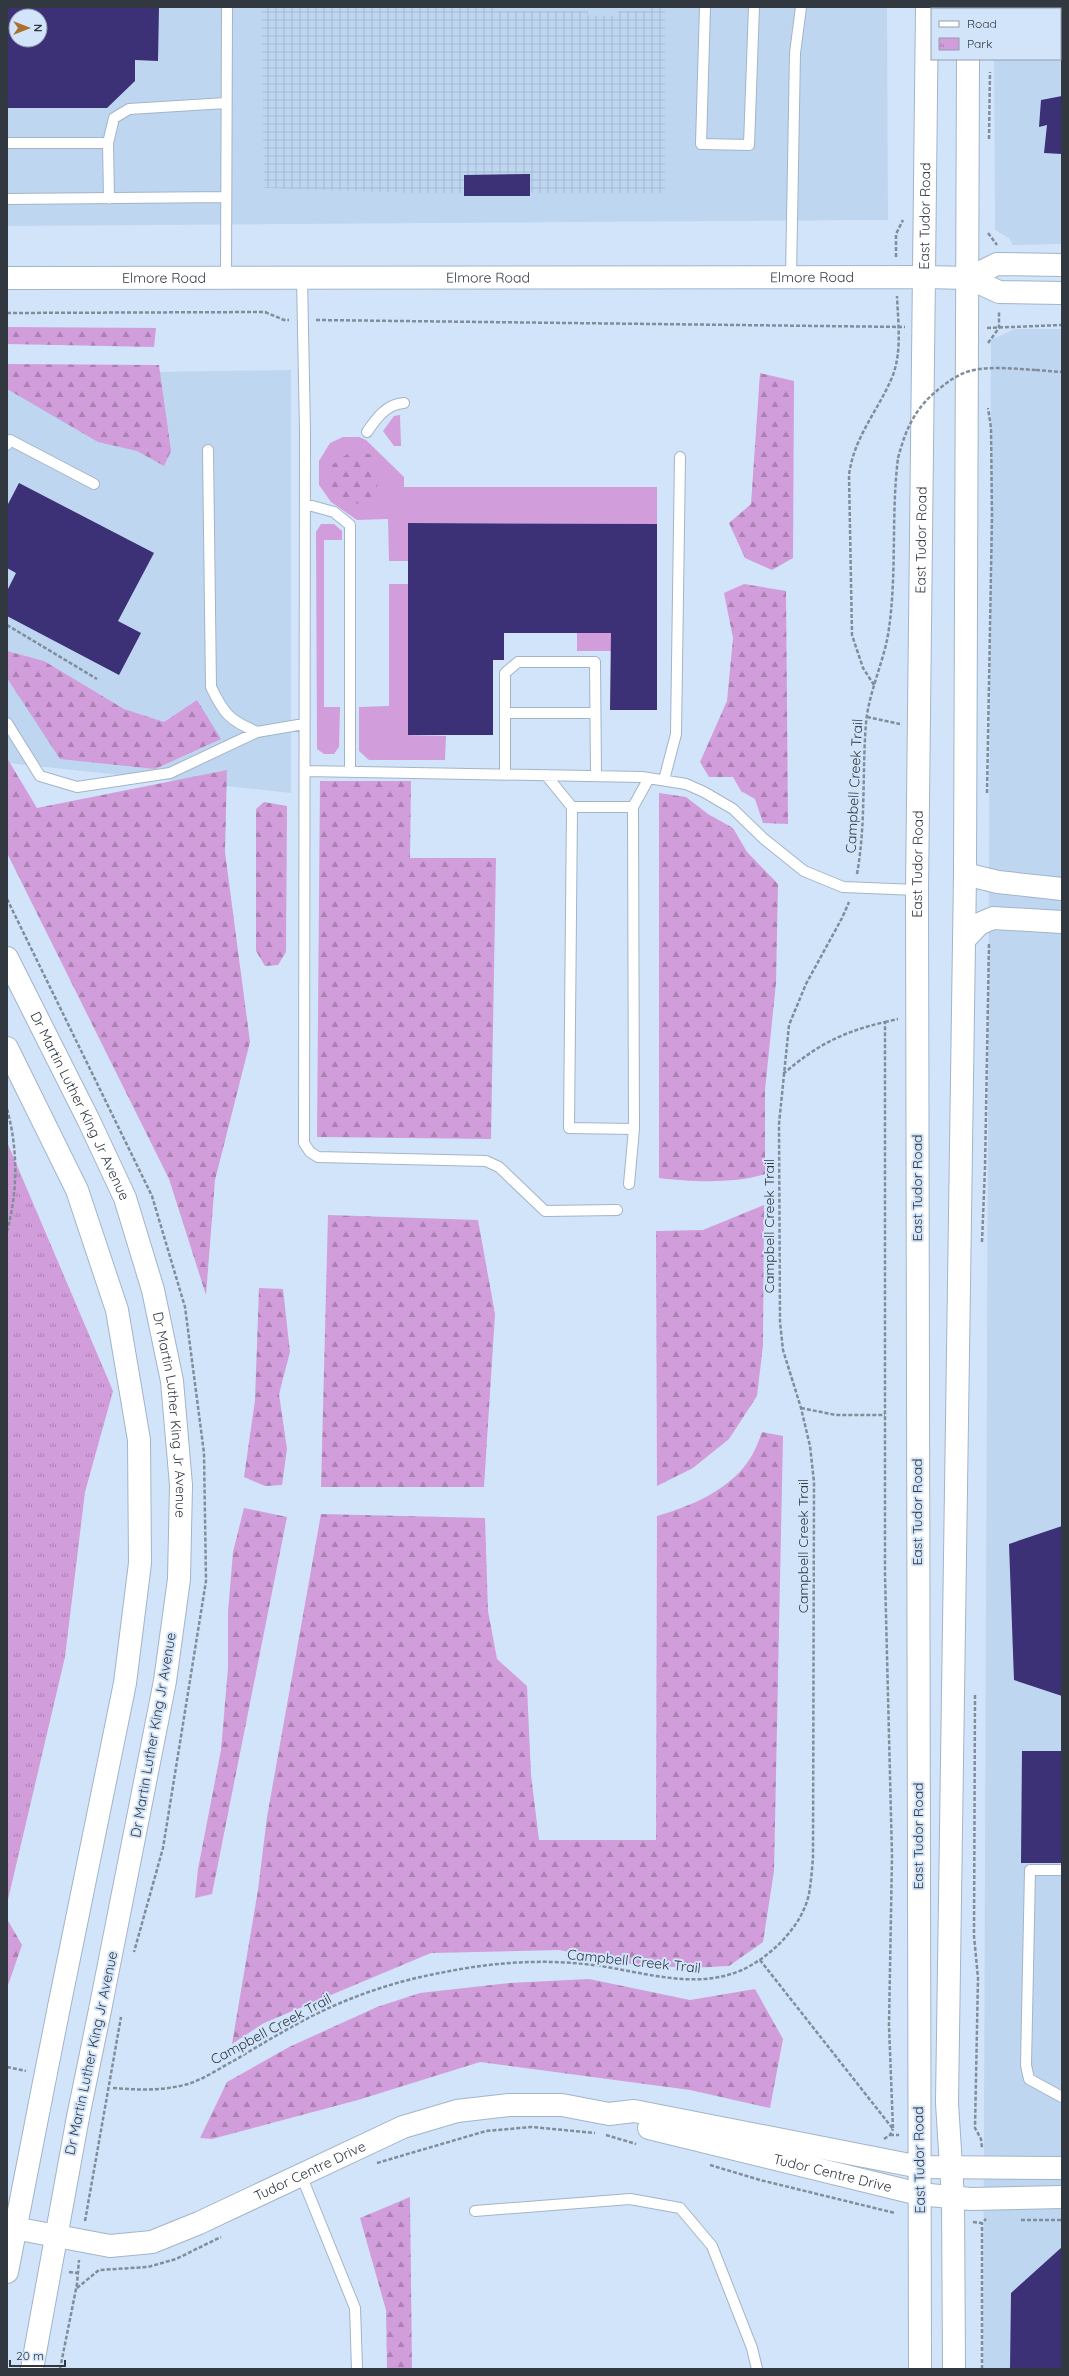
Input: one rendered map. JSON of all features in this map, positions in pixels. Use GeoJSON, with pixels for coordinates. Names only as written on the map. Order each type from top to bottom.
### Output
{"type":"FeatureCollection","features":[{"type":"Feature","properties":{"kind":"main road","name":"East Tudor Road"},"geometry":{"type":"LineString","coordinates":[[920,2369],[917,890],[920,468],[925,277],[927,7]]}},
{"type":"Feature","properties":{"kind":"main road"},"geometry":{"type":"LineString","coordinates":[[954,2369],[953,2198],[948,2103],[965,874],[969,278],[968,60]]}},
{"type":"Feature","properties":{"kind":"main road","name":"Elmore Road"},"geometry":{"type":"LineString","coordinates":[[969,278],[997,264],[1062,265]]}},
{"type":"Feature","properties":{"kind":"main road","name":"Elmore Road"},"geometry":{"type":"LineString","coordinates":[[7,278],[925,277],[969,278],[999,292],[1062,293]]}},
{"type":"Feature","properties":{"kind":"main road"},"geometry":{"type":"LineString","coordinates":[[965,874],[998,882],[1062,889]]}},
{"type":"Feature","properties":{"kind":"main road"},"geometry":{"type":"LineString","coordinates":[[964,940],[979,924],[994,918],[1062,922]]}},
{"type":"Feature","properties":{"kind":"main road","name":"Dr Martin Luther King Jr Avenue"},"geometry":{"type":"LineString","coordinates":[[7,958],[89,1121],[125,1198],[153,1290],[172,1381],[181,1485],[178,1579],[165,1681],[78,2117],[55,2236],[32,2369]]}},
{"type":"Feature","properties":{"kind":"main road"},"geometry":{"type":"LineString","coordinates":[[7,1048],[77,1190],[117,1310],[139,1440],[140,1563],[125,1683],[14,2228],[7,2272]]}},
{"type":"Feature","properties":{"kind":"main road","name":"Tudor Centre Drive"},"geometry":{"type":"LineString","coordinates":[[14,2228],[110,2246],[152,2242],[199,2223],[403,2127],[457,2111],[509,2105],[562,2105],[609,2114],[634,2111],[920,2167],[1062,2168]]}},
{"type":"Feature","properties":{"kind":"main road","name":"Tudor Centre Drive"},"geometry":{"type":"LineString","coordinates":[[609,2114],[622,2122],[919,2194],[953,2198],[1062,2198]]}},
{"type":"Feature","properties":{"kind":"lane"},"geometry":{"type":"LineString","coordinates":[[226,278],[227,7]]}},
{"type":"Feature","properties":{"kind":"lane"},"geometry":{"type":"LineString","coordinates":[[705,7],[701,144],[749,145],[754,7]]}},
{"type":"Feature","properties":{"kind":"lane"},"geometry":{"type":"LineString","coordinates":[[791,277],[795,53],[801,7]]}},
{"type":"Feature","properties":{"kind":"lane"},"geometry":{"type":"LineString","coordinates":[[109,199],[108,144],[114,118],[129,108],[226,104]]}},
{"type":"Feature","properties":{"kind":"lane"},"geometry":{"type":"LineString","coordinates":[[7,144],[108,144]]}},
{"type":"Feature","properties":{"kind":"lane"},"geometry":{"type":"LineString","coordinates":[[7,199],[226,197]]}},
{"type":"Feature","properties":{"kind":"lane"},"geometry":{"type":"LineString","coordinates":[[302,278],[304,504],[304,1143],[310,1152],[318,1157],[486,1161],[499,1167],[545,1211],[617,1210]]}},
{"type":"Feature","properties":{"kind":"lane"},"geometry":{"type":"LineString","coordinates":[[367,432],[379,415],[395,404],[404,403]]}},
{"type":"Feature","properties":{"kind":"lane"},"geometry":{"type":"LineString","coordinates":[[7,445],[10,440],[94,484]]}},
{"type":"Feature","properties":{"kind":"lane"},"geometry":{"type":"LineString","coordinates":[[208,450],[211,687],[222,710],[236,723],[257,732]]}},
{"type":"Feature","properties":{"kind":"lane"},"geometry":{"type":"LineString","coordinates":[[664,780],[676,734],[680,457]]}},
{"type":"Feature","properties":{"kind":"lane"},"geometry":{"type":"LineString","coordinates":[[304,504],[334,512],[350,525],[350,772]]}},
{"type":"Feature","properties":{"kind":"lane"},"geometry":{"type":"LineString","coordinates":[[505,774],[505,673],[518,662],[595,662],[596,776]]}},
{"type":"Feature","properties":{"kind":"lane"},"geometry":{"type":"LineString","coordinates":[[505,713],[595,713]]}},
{"type":"Feature","properties":{"kind":"lane"},"geometry":{"type":"LineString","coordinates":[[7,723],[40,776],[77,787],[170,773],[257,732],[304,724]]}},
{"type":"Feature","properties":{"kind":"lane"},"geometry":{"type":"LineString","coordinates":[[304,771],[596,776],[649,778],[686,784],[704,792],[733,809],[764,839],[804,871],[843,887],[917,890]]}},
{"type":"Feature","properties":{"kind":"lane"},"geometry":{"type":"LineString","coordinates":[[546,775],[572,807],[569,1128],[634,1129]]}},
{"type":"Feature","properties":{"kind":"lane"},"geometry":{"type":"LineString","coordinates":[[629,1184],[634,1129],[633,807],[649,778]]}},
{"type":"Feature","properties":{"kind":"lane"},"geometry":{"type":"LineString","coordinates":[[572,807],[633,807]]}},
{"type":"Feature","properties":{"kind":"lane"},"geometry":{"type":"LineString","coordinates":[[1062,1870],[1030,1870],[1026,2065],[1029,2079],[1062,2097]]}},
{"type":"Feature","properties":{"kind":"lane"},"geometry":{"type":"LineString","coordinates":[[301,2175],[355,2308],[356,2369]]}},
{"type":"Feature","properties":{"kind":"lane"},"geometry":{"type":"LineString","coordinates":[[475,2211],[630,2199],[680,2208],[712,2246],[752,2348],[757,2369]]}},
{"type":"Feature","properties":{"kind":"path"},"geometry":{"type":"LineString","coordinates":[[896,234],[900,229]]}},
{"type":"Feature","properties":{"kind":"path"},"geometry":{"type":"LineString","coordinates":[[987,232],[997,243]]}},
{"type":"Feature","properties":{"kind":"path"},"geometry":{"type":"LineString","coordinates":[[7,313],[265,312],[284,320],[898,327],[898,354],[893,375],[852,456],[849,475],[852,635],[863,668],[874,686]]}},
{"type":"Feature","properties":{"kind":"path"},"geometry":{"type":"LineString","coordinates":[[988,349],[989,341],[999,328],[1062,325]]}},
{"type":"Feature","properties":{"kind":"path","name":"Campbell Creek Trail"},"geometry":{"type":"LineString","coordinates":[[113,2088],[146,2091],[189,2084],[220,2069],[312,2016],[354,1998],[398,1982],[441,1972],[534,1962],[584,1964],[677,1979],[702,1980],[725,1976],[760,1960],[779,1944],[794,1926],[802,1912],[809,1894],[813,1858],[814,1482],[810,1446],[801,1408],[782,1350],[780,1322],[779,1124],[789,1025],[806,984],[842,918],[854,888],[864,820],[864,775],[867,717],[889,630],[892,603],[894,497],[898,458],[906,431],[916,411],[929,396],[956,376],[973,370],[991,368],[1062,372]]}},
{"type":"Feature","properties":{"kind":"path"},"geometry":{"type":"LineString","coordinates":[[987,800],[992,517],[991,428],[988,402]]}},
{"type":"Feature","properties":{"kind":"path"},"geometry":{"type":"LineString","coordinates":[[7,625],[97,679]]}},
{"type":"Feature","properties":{"kind":"path"},"geometry":{"type":"LineString","coordinates":[[867,717],[900,724]]}},
{"type":"Feature","properties":{"kind":"path"},"geometry":{"type":"LineString","coordinates":[[981,1246],[985,1168],[989,920]]}},
{"type":"Feature","properties":{"kind":"path"},"geometry":{"type":"LineString","coordinates":[[783,1074],[807,1053],[829,1040],[857,1028],[885,1022],[885,1583],[892,1856],[889,2026],[893,2129],[890,2135],[880,2141]]}},
{"type":"Feature","properties":{"kind":"path"},"geometry":{"type":"LineString","coordinates":[[7,1109],[15,1154],[15,1185],[7,1231]]}},
{"type":"Feature","properties":{"kind":"path"},"geometry":{"type":"LineString","coordinates":[[801,1408],[836,1414],[885,1415]]}},
{"type":"Feature","properties":{"kind":"path"},"geometry":{"type":"LineString","coordinates":[[975,1694],[974,1936],[978,1978],[975,2128],[981,2139]]}},
{"type":"Feature","properties":{"kind":"path"},"geometry":{"type":"LineString","coordinates":[[760,1960],[893,2129]]}},
{"type":"Feature","properties":{"kind":"path"},"geometry":{"type":"LineString","coordinates":[[7,2067],[32,2072]]}},
{"type":"Feature","properties":{"kind":"path"},"geometry":{"type":"LineString","coordinates":[[374,2165],[486,2131],[532,2127],[603,2134],[640,2145]]}},
{"type":"Feature","properties":{"kind":"path"},"geometry":{"type":"LineString","coordinates":[[707,2165],[760,2180],[895,2213]]}},
{"type":"Feature","properties":{"kind":"path"},"geometry":{"type":"LineString","coordinates":[[982,2223],[982,2369]]}},
{"type":"Feature","properties":{"kind":"path"},"geometry":{"type":"LineString","coordinates":[[76,2289],[98,2270],[148,2267],[176,2259],[226,2234]]}},
{"type":"Feature","properties":{"kind":"path"},"geometry":{"type":"LineString","coordinates":[[60,2369],[78,2273]]}},
{"type":"Feature","properties":{"kind":"shaded area"},"geometry":{"type":"Polygon","coordinates":[[[7,7],[887,7],[888,220],[7,226],[7,7]]]}},
{"type":"Feature","properties":{"kind":"shaded area"},"geometry":{"type":"Polygon","coordinates":[[[262,7],[497,7],[498,11],[588,11],[588,16],[617,16],[618,11],[650,11],[651,7],[665,7],[665,193],[415,193],[264,188],[262,7]]]}},
{"type":"Feature","properties":{"kind":"shaded area"},"geometry":{"type":"Polygon","coordinates":[[[1062,41],[1062,244],[1013,245],[1009,238],[995,230],[994,60],[1061,60],[1062,41]]]}},
{"type":"Feature","properties":{"kind":"shaded area"},"geometry":{"type":"Polygon","coordinates":[[[1015,329],[1062,329],[1062,2369],[983,2369],[991,340],[1015,329]]]}},
{"type":"Feature","properties":{"kind":"shaded area"},"geometry":{"type":"Polygon","coordinates":[[[291,370],[291,793],[7,763],[7,374],[291,370]]]}},
{"type":"Feature","properties":{"kind":"green space"},"geometry":{"type":"Polygon","coordinates":[[[7,327],[156,328],[154,347],[7,344],[7,327]]]}},
{"type":"Feature","properties":{"kind":"green space"},"geometry":{"type":"Polygon","coordinates":[[[7,364],[159,365],[171,451],[164,466],[137,451],[98,442],[7,389],[7,364]]]}},
{"type":"Feature","properties":{"kind":"green space"},"geometry":{"type":"Polygon","coordinates":[[[760,373],[794,381],[793,558],[772,570],[745,558],[729,523],[751,504],[760,373]]]}},
{"type":"Feature","properties":{"kind":"green space"},"geometry":{"type":"Polygon","coordinates":[[[400,415],[401,446],[394,446],[383,431],[394,416],[400,415]]]}},
{"type":"Feature","properties":{"kind":"green space"},"geometry":{"type":"Polygon","coordinates":[[[343,437],[359,437],[366,440],[404,477],[404,487],[657,487],[657,524],[409,523],[408,561],[389,561],[388,519],[357,520],[331,502],[319,485],[319,461],[330,443],[343,437]]]}},
{"type":"Feature","properties":{"kind":"green space"},"geometry":{"type":"Polygon","coordinates":[[[353,450],[372,455],[379,479],[375,494],[359,504],[340,499],[329,484],[332,465],[353,450]]]}},
{"type":"Feature","properties":{"kind":"green space"},"geometry":{"type":"Polygon","coordinates":[[[321,524],[334,524],[342,531],[342,540],[324,540],[324,707],[340,707],[339,747],[334,754],[324,754],[317,749],[316,532],[321,524]]]}},
{"type":"Feature","properties":{"kind":"green space"},"geometry":{"type":"Polygon","coordinates":[[[389,584],[408,584],[408,735],[446,736],[445,760],[369,760],[359,751],[359,707],[389,706],[389,584]]]}},
{"type":"Feature","properties":{"kind":"green space"},"geometry":{"type":"Polygon","coordinates":[[[744,584],[786,591],[788,824],[763,823],[755,799],[741,791],[733,777],[709,777],[700,762],[727,701],[733,638],[724,593],[744,584]]]}},
{"type":"Feature","properties":{"kind":"green space"},"geometry":{"type":"Polygon","coordinates":[[[577,633],[611,633],[611,651],[577,651],[577,633]]]}},
{"type":"Feature","properties":{"kind":"green space"},"geometry":{"type":"Polygon","coordinates":[[[7,651],[44,661],[124,709],[164,722],[197,700],[221,739],[155,769],[60,759],[7,678],[7,651]]]}},
{"type":"Feature","properties":{"kind":"green space"},"geometry":{"type":"Polygon","coordinates":[[[7,758],[37,808],[227,770],[225,852],[250,1042],[215,1180],[206,1295],[169,1179],[7,853],[7,758]]]}},
{"type":"Feature","properties":{"kind":"green space"},"geometry":{"type":"Polygon","coordinates":[[[320,781],[411,781],[410,858],[496,858],[491,1139],[317,1137],[320,781]]]}},
{"type":"Feature","properties":{"kind":"green space"},"geometry":{"type":"Polygon","coordinates":[[[659,793],[686,797],[708,814],[733,828],[747,852],[778,884],[776,983],[765,1090],[765,1174],[727,1181],[659,1178],[659,793]]]}},
{"type":"Feature","properties":{"kind":"green space"},"geometry":{"type":"Polygon","coordinates":[[[264,802],[287,806],[286,952],[278,965],[265,966],[256,951],[256,809],[264,802]]]}},
{"type":"Feature","properties":{"kind":"green space"},"geometry":{"type":"Polygon","coordinates":[[[7,1142],[113,1391],[85,1492],[65,1657],[7,1904],[7,1142]]]}},
{"type":"Feature","properties":{"kind":"green space"},"geometry":{"type":"Polygon","coordinates":[[[764,1205],[763,1345],[757,1396],[729,1439],[693,1468],[657,1486],[656,1231],[703,1230],[764,1205]]]}},
{"type":"Feature","properties":{"kind":"green space"},"geometry":{"type":"Polygon","coordinates":[[[328,1215],[478,1220],[495,1314],[484,1487],[321,1487],[328,1215]]]}},
{"type":"Feature","properties":{"kind":"green space"},"geometry":{"type":"Polygon","coordinates":[[[259,1288],[283,1289],[290,1352],[279,1394],[287,1449],[282,1485],[265,1486],[244,1477],[255,1400],[259,1288]]]}},
{"type":"Feature","properties":{"kind":"green space"},"geometry":{"type":"Polygon","coordinates":[[[762,1432],[783,1436],[774,1871],[763,1942],[729,1966],[690,1968],[631,1964],[559,1950],[431,1953],[264,2023],[232,2044],[258,1890],[267,1817],[321,1514],[485,1518],[488,1611],[497,1659],[527,1686],[531,1775],[539,1840],[656,1840],[657,1516],[684,1507],[710,1495],[722,1487],[743,1468],[751,1457],[762,1432]]]}},
{"type":"Feature","properties":{"kind":"green space"},"geometry":{"type":"Polygon","coordinates":[[[244,1508],[287,1517],[212,1894],[195,1898],[198,1869],[221,1750],[228,1668],[228,1612],[233,1552],[244,1508]]]}},
{"type":"Feature","properties":{"kind":"green space"},"geometry":{"type":"Polygon","coordinates":[[[7,1919],[22,1945],[7,1988],[7,1919]]]}},
{"type":"Feature","properties":{"kind":"green space"},"geometry":{"type":"Polygon","coordinates":[[[589,1979],[690,2000],[755,1989],[783,2039],[770,2108],[690,2090],[480,2062],[358,2100],[212,2139],[200,2138],[227,2082],[289,2047],[377,2007],[420,1993],[509,1983],[589,1979]]]}},
{"type":"Feature","properties":{"kind":"green space"},"geometry":{"type":"Polygon","coordinates":[[[410,2197],[412,2369],[387,2369],[386,2310],[360,2218],[410,2197]]]}},
{"type":"Feature","properties":{"kind":"building"},"geometry":{"type":"Polygon","coordinates":[[[7,7],[159,7],[158,61],[135,60],[135,81],[107,108],[7,108],[7,7]]]}},
{"type":"Feature","properties":{"kind":"building"},"geometry":{"type":"Polygon","coordinates":[[[1062,96],[1062,154],[1044,153],[1047,125],[1039,127],[1041,100],[1062,96]]]}},
{"type":"Feature","properties":{"kind":"building"},"geometry":{"type":"Polygon","coordinates":[[[530,174],[530,196],[464,196],[464,175],[530,174]]]}},
{"type":"Feature","properties":{"kind":"building"},"geometry":{"type":"Polygon","coordinates":[[[19,483],[154,553],[118,621],[141,633],[119,675],[7,616],[7,591],[16,573],[7,568],[7,506],[19,483]]]}},
{"type":"Feature","properties":{"kind":"building"},"geometry":{"type":"Polygon","coordinates":[[[408,523],[657,524],[657,710],[610,710],[611,633],[504,633],[504,660],[493,660],[493,735],[408,735],[408,523]]]}},
{"type":"Feature","properties":{"kind":"building"},"geometry":{"type":"Polygon","coordinates":[[[1062,1526],[1062,1696],[1014,1680],[1009,1544],[1062,1526]]]}},
{"type":"Feature","properties":{"kind":"building"},"geometry":{"type":"Polygon","coordinates":[[[1022,1751],[1062,1751],[1062,1863],[1021,1863],[1022,1751]]]}},
{"type":"Feature","properties":{"kind":"building"},"geometry":{"type":"Polygon","coordinates":[[[1062,2247],[1062,2369],[1010,2369],[1011,2293],[1062,2247]]]}}]}
